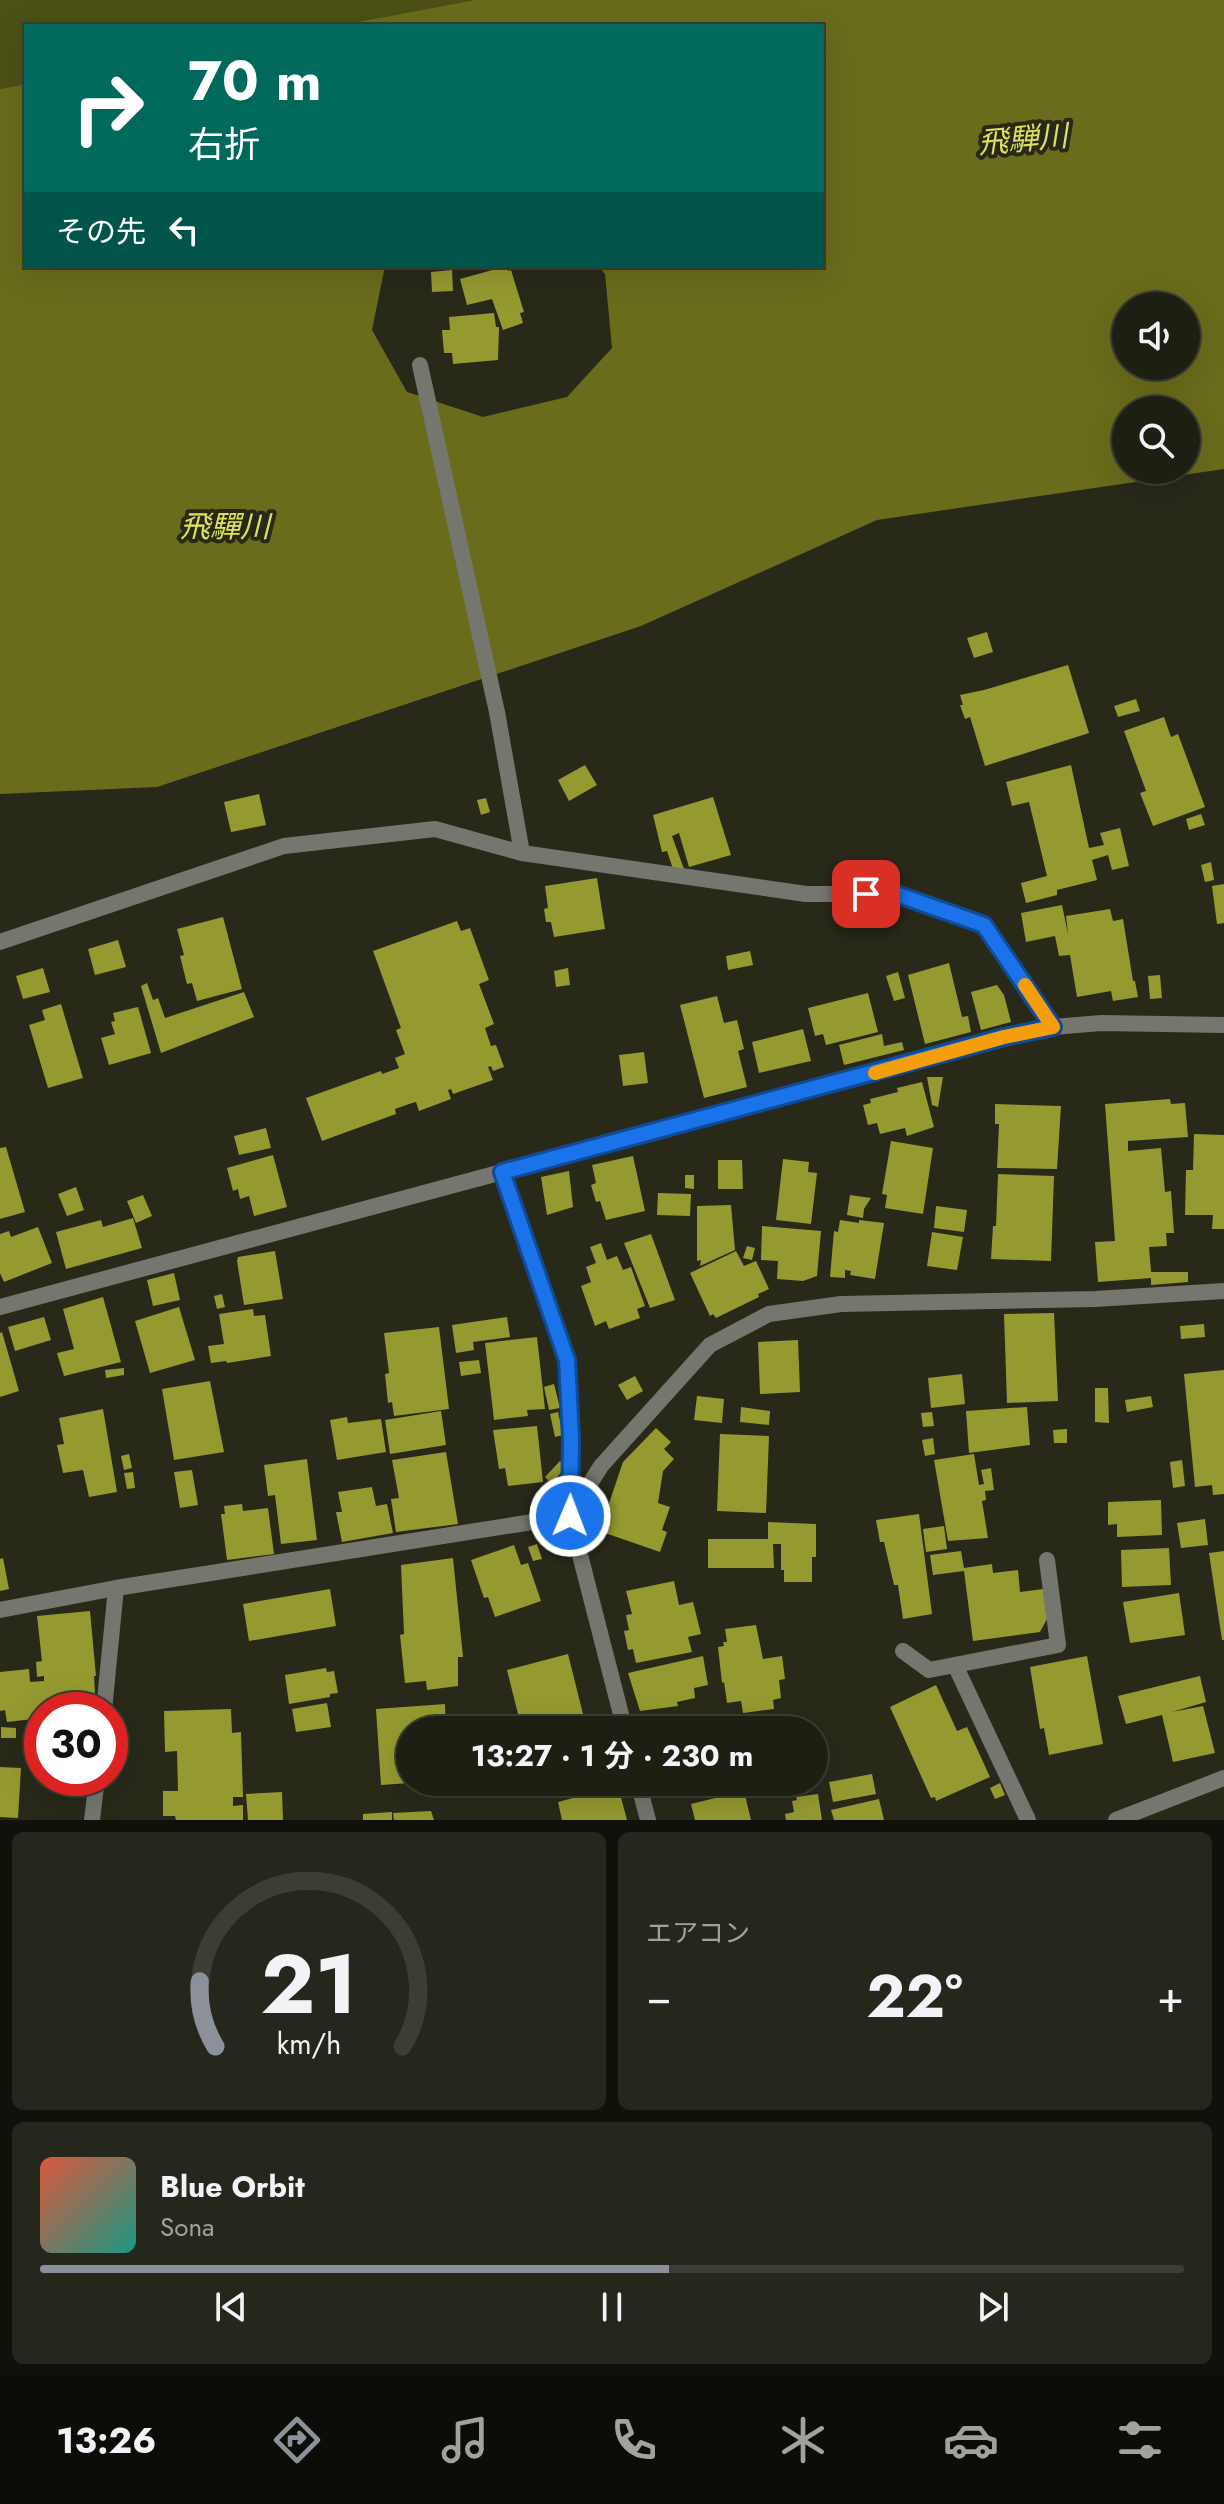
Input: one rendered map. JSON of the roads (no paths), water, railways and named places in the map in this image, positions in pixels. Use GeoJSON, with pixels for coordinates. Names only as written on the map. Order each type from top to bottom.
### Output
{"type":"FeatureCollection","features":[{"type":"Feature","properties":{"kind":"street"},"geometry":{"type":"LineString","coordinates":[[420,365],[497,712],[522,853]]}},
{"type":"Feature","properties":{"kind":"street"},"geometry":{"type":"LineString","coordinates":[[0,942],[284,846],[435,829],[522,853],[806,894],[896,894],[984,925],[1053,1027]]}},
{"type":"Feature","properties":{"kind":"street"},"geometry":{"type":"LineString","coordinates":[[0,1307],[1004,1037],[1053,1027],[1101,1023],[1224,1025]]}},
{"type":"Feature","properties":{"kind":"street"},"geometry":{"type":"LineString","coordinates":[[502,1172],[567,1360],[571,1438],[570,1516],[621,1716]]}},
{"type":"Feature","properties":{"kind":"street"},"geometry":{"type":"LineString","coordinates":[[0,1610],[116,1588],[570,1516],[601,1466],[710,1345],[769,1314],[841,1304],[1095,1299],[1224,1291]]}},
{"type":"Feature","properties":{"kind":"street"},"geometry":{"type":"LineString","coordinates":[[903,1651],[929,1670],[1058,1645],[1047,1560]]}},
{"type":"Feature","properties":{"kind":"street"},"geometry":{"type":"LineString","coordinates":[[106,1692],[116,1588]]}},
{"type":"Feature","properties":{"kind":"street"},"geometry":{"type":"LineString","coordinates":[[955,1665],[1028,1820]]}},
{"type":"Feature","properties":{"kind":"street"},"geometry":{"type":"LineString","coordinates":[[1116,1820],[1224,1778]]}},
{"type":"Feature","properties":{"kind":"street"},"geometry":{"type":"LineString","coordinates":[[92,1820],[95,1796]]}},
{"type":"Feature","properties":{"kind":"street"},"geometry":{"type":"LineString","coordinates":[[642,1796],[648,1820]]}},
{"type":"Feature","properties":{"kind":"water","name":"飛驒川"},"geometry":{"type":"Polygon","coordinates":[[[474,0],[1224,0],[1224,469],[1200,473],[1200,396],[1112,396],[1112,484],[1122,484],[877,520],[641,626],[157,787],[0,794],[0,89],[24,84],[24,268],[385,268],[372,330],[407,392],[483,417],[567,397],[612,348],[605,274],[600,268],[824,268],[824,24],[347,24],[474,0]]]}},
{"type":"Feature","properties":{"kind":"water label","name":"飛騨川"},"geometry":{"type":"Point","coordinates":[1023,139]}}]}
